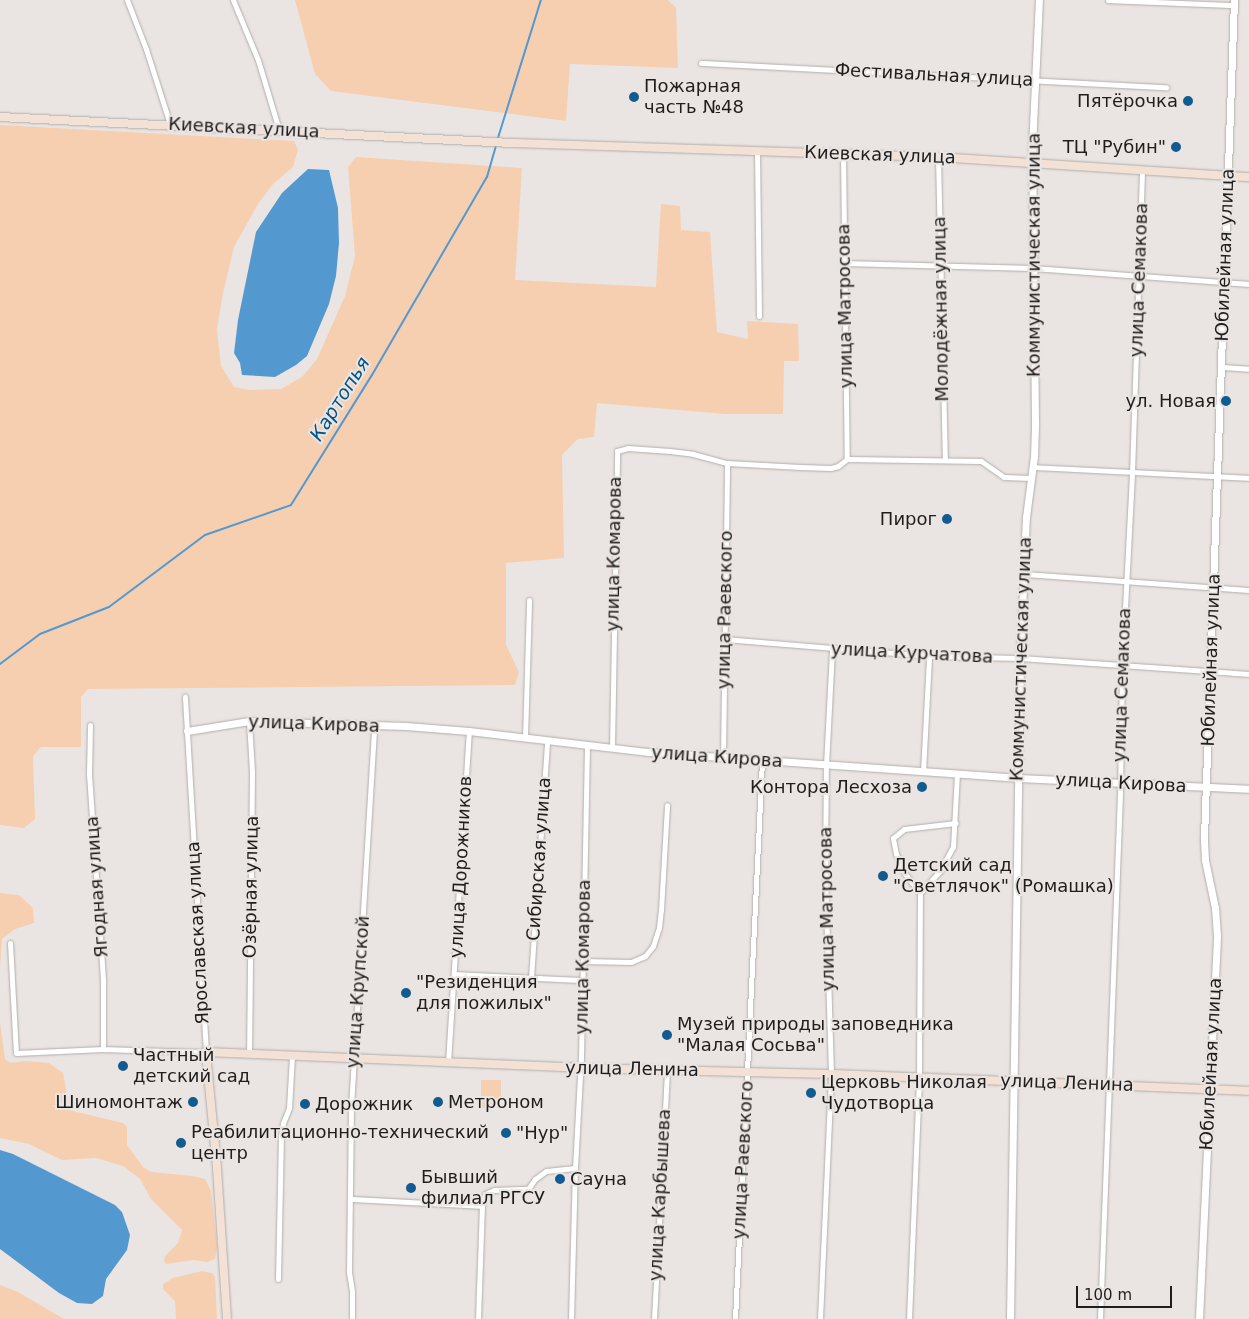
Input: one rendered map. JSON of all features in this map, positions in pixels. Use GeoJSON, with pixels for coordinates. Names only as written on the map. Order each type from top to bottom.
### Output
{"type":"FeatureCollection","features":[{"type":"Feature","properties":{"kind":"main road","name":"Киевская улица"},"geometry":{"type":"LineString","coordinates":[[0,117],[170,124],[511,143],[938,157],[1249,177]]}},
{"type":"Feature","properties":{"kind":"main road","name":"улица Ленина"},"geometry":{"type":"LineString","coordinates":[[206,1052],[580,1068],[919,1077],[1249,1091]]}},
{"type":"Feature","properties":{"kind":"main road","name":"Ярославская улица"},"geometry":{"type":"LineString","coordinates":[[206,1052],[217,1167],[227,1319]]}},
{"type":"Feature","properties":{"kind":"street"},"geometry":{"type":"LineString","coordinates":[[127,0],[146,49],[170,124]]}},
{"type":"Feature","properties":{"kind":"street"},"geometry":{"type":"LineString","coordinates":[[234,0],[274,106],[279,130]]}},
{"type":"Feature","properties":{"kind":"street","name":"Коммунистическая улица"},"geometry":{"type":"LineString","coordinates":[[1010,1319],[1020,658],[1026,517],[1033,467],[1036,423],[1032,162],[1039,0]]}},
{"type":"Feature","properties":{"kind":"street"},"geometry":{"type":"LineString","coordinates":[[1108,0],[1234,3]]}},
{"type":"Feature","properties":{"kind":"street","name":"Юбилейная улица"},"geometry":{"type":"LineString","coordinates":[[1199,1319],[1211,1089],[1217,922],[1204,854],[1234,3]]}},
{"type":"Feature","properties":{"kind":"street","name":"Фестивальная улица"},"geometry":{"type":"LineString","coordinates":[[702,63],[1166,87]]}},
{"type":"Feature","properties":{"kind":"street"},"geometry":{"type":"LineString","coordinates":[[758,150],[759,316]]}},
{"type":"Feature","properties":{"kind":"street","name":"улица Матросова"},"geometry":{"type":"LineString","coordinates":[[843,153],[847,459]]}},
{"type":"Feature","properties":{"kind":"street","name":"Молодёжная улица"},"geometry":{"type":"LineString","coordinates":[[938,157],[945,460]]}},
{"type":"Feature","properties":{"kind":"street","name":"улица Семакова"},"geometry":{"type":"LineString","coordinates":[[1100,1319],[1110,1085],[1122,665],[1132,473],[1142,170]]}},
{"type":"Feature","properties":{"kind":"street"},"geometry":{"type":"LineString","coordinates":[[844,263],[1033,268],[1249,284]]}},
{"type":"Feature","properties":{"kind":"street"},"geometry":{"type":"LineString","coordinates":[[1222,367],[1249,369]]}},
{"type":"Feature","properties":{"kind":"street","name":"улица Комарова"},"geometry":{"type":"LineString","coordinates":[[612,748],[617,451],[628,448],[670,451],[693,454],[727,463]]}},
{"type":"Feature","properties":{"kind":"street"},"geometry":{"type":"LineString","coordinates":[[727,463],[831,468],[838,466],[847,459],[945,460],[983,462],[1004,477],[1031,478]]}},
{"type":"Feature","properties":{"kind":"street","name":"улица Раевского"},"geometry":{"type":"LineString","coordinates":[[723,757],[727,463]]}},
{"type":"Feature","properties":{"kind":"street"},"geometry":{"type":"LineString","coordinates":[[1033,467],[1249,478]]}},
{"type":"Feature","properties":{"kind":"street"},"geometry":{"type":"LineString","coordinates":[[1024,574],[1249,590]]}},
{"type":"Feature","properties":{"kind":"street"},"geometry":{"type":"LineString","coordinates":[[525,738],[529,600]]}},
{"type":"Feature","properties":{"kind":"street","name":"улица Курчатова"},"geometry":{"type":"LineString","coordinates":[[724,640],[928,656],[1020,658],[1249,674]]}},
{"type":"Feature","properties":{"kind":"street","name":"улица Матросова"},"geometry":{"type":"LineString","coordinates":[[820,1319],[831,1074],[825,871],[826,765],[832,648]]}},
{"type":"Feature","properties":{"kind":"street"},"geometry":{"type":"LineString","coordinates":[[923,772],[928,656]]}},
{"type":"Feature","properties":{"kind":"street","name":"Ярославская улица"},"geometry":{"type":"LineString","coordinates":[[184,697],[206,1052]]}},
{"type":"Feature","properties":{"kind":"street","name":"улица Кирова"},"geometry":{"type":"LineString","coordinates":[[187,731],[249,721],[469,731],[612,748],[826,765],[1017,778],[1249,789]]}},
{"type":"Feature","properties":{"kind":"street","name":"Озёрная улица"},"geometry":{"type":"LineString","coordinates":[[249,721],[252,772],[249,1054]]}},
{"type":"Feature","properties":{"kind":"street","name":"Ягодная улица"},"geometry":{"type":"LineString","coordinates":[[90,725],[90,774],[103,979],[103,1049]]}},
{"type":"Feature","properties":{"kind":"street","name":"улица Крупской"},"geometry":{"type":"LineString","coordinates":[[352,1319],[352,1290],[349,1271],[350,1123],[374,726]]}},
{"type":"Feature","properties":{"kind":"street","name":"улица Дорожников"},"geometry":{"type":"LineString","coordinates":[[448,1062],[469,731]]}},
{"type":"Feature","properties":{"kind":"street","name":"Сибирская улица"},"geometry":{"type":"LineString","coordinates":[[531,978],[547,741]]}},
{"type":"Feature","properties":{"kind":"street","name":"улица Комарова"},"geometry":{"type":"LineString","coordinates":[[571,1319],[583,980],[587,745]]}},
{"type":"Feature","properties":{"kind":"street","name":"улица Раевского"},"geometry":{"type":"LineString","coordinates":[[735,1319],[762,760]]}},
{"type":"Feature","properties":{"kind":"street"},"geometry":{"type":"LineString","coordinates":[[920,893],[940,871],[950,856],[953,847],[956,823],[957,774]]}},
{"type":"Feature","properties":{"kind":"street"},"geometry":{"type":"LineString","coordinates":[[583,961],[631,962],[644,956],[653,946],[659,928],[667,805]]}},
{"type":"Feature","properties":{"kind":"street"},"geometry":{"type":"LineString","coordinates":[[909,1319],[919,1077],[920,893],[905,874],[896,854],[893,838],[904,829],[956,823]]}},
{"type":"Feature","properties":{"kind":"street","name":"улица Ленина"},"geometry":{"type":"LineString","coordinates":[[10,943],[16,1053],[103,1049],[206,1052]]}},
{"type":"Feature","properties":{"kind":"street"},"geometry":{"type":"LineString","coordinates":[[454,974],[583,980]]}},
{"type":"Feature","properties":{"kind":"street"},"geometry":{"type":"LineString","coordinates":[[278,1279],[281,1136],[283,1123],[289,1108],[292,1056]]}},
{"type":"Feature","properties":{"kind":"street","name":"улица Карбышева"},"geometry":{"type":"LineString","coordinates":[[654,1319],[666,1070]]}},
{"type":"Feature","properties":{"kind":"street"},"geometry":{"type":"LineString","coordinates":[[478,1319],[482,1206],[485,1194],[489,1191],[528,1190],[535,1179],[546,1172],[575,1168]]}},
{"type":"Feature","properties":{"kind":"street"},"geometry":{"type":"LineString","coordinates":[[350,1199],[482,1206]]}},
{"type":"Feature","properties":{"kind":"shaded area"},"geometry":{"type":"Polygon","coordinates":[[[295,0],[668,0],[676,8],[678,68],[570,64],[566,121],[331,91],[315,74],[295,0]]]}},
{"type":"Feature","properties":{"kind":"shaded area"},"geometry":{"type":"Polygon","coordinates":[[[0,125],[294,141],[298,150],[293,167],[273,184],[258,204],[234,247],[217,329],[221,366],[234,387],[250,390],[281,389],[302,377],[317,359],[345,296],[355,256],[348,167],[356,157],[522,168],[515,280],[656,287],[661,204],[680,206],[681,230],[710,232],[717,332],[748,339],[747,321],[798,324],[799,361],[784,361],[783,414],[725,414],[597,403],[594,437],[578,439],[562,455],[564,558],[506,563],[506,645],[519,672],[515,685],[88,689],[81,697],[81,747],[41,747],[33,756],[35,819],[24,828],[0,825],[0,125]]]}},
{"type":"Feature","properties":{"kind":"shaded area"},"geometry":{"type":"Polygon","coordinates":[[[0,893],[19,895],[33,908],[34,923],[15,929],[2,939],[0,966],[0,893]]]}},
{"type":"Feature","properties":{"kind":"shaded area"},"geometry":{"type":"Polygon","coordinates":[[[0,1022],[5,1059],[10,1063],[25,1061],[49,1063],[63,1073],[68,1101],[52,1106],[123,1123],[127,1127],[127,1145],[143,1167],[151,1172],[205,1179],[211,1191],[217,1246],[215,1259],[207,1262],[193,1260],[166,1264],[164,1261],[165,1256],[178,1243],[182,1230],[151,1199],[140,1179],[123,1166],[96,1158],[62,1160],[29,1144],[0,1138],[0,1022]]]}},
{"type":"Feature","properties":{"kind":"shaded area"},"geometry":{"type":"Polygon","coordinates":[[[481,1080],[501,1080],[501,1108],[481,1108],[481,1080]]]}},
{"type":"Feature","properties":{"kind":"shaded area"},"geometry":{"type":"Polygon","coordinates":[[[202,1271],[212,1273],[215,1277],[217,1319],[176,1319],[175,1301],[163,1289],[163,1284],[173,1278],[202,1271]]]}},
{"type":"Feature","properties":{"kind":"shaded area"},"geometry":{"type":"Polygon","coordinates":[[[0,1285],[18,1292],[64,1319],[0,1319],[0,1285]]]}},
{"type":"Feature","properties":{"kind":"water"},"geometry":{"type":"Polygon","coordinates":[[[308,169],[329,170],[338,208],[339,243],[336,276],[329,304],[307,356],[296,365],[275,377],[242,375],[240,363],[234,353],[238,320],[256,232],[282,193],[308,169]]]}},
{"type":"Feature","properties":{"kind":"water"},"geometry":{"type":"Polygon","coordinates":[[[0,1150],[13,1154],[115,1205],[122,1212],[130,1235],[127,1250],[106,1279],[103,1296],[92,1304],[77,1303],[59,1293],[0,1249],[0,1150]]]}},
{"type":"Feature","properties":{"kind":"waterway","name":"Картопья"},"geometry":{"type":"LineString","coordinates":[[497,141],[541,0]]}},
{"type":"Feature","properties":{"kind":"waterway","name":"Картопья"},"geometry":{"type":"LineString","coordinates":[[0,664],[40,634],[109,607],[205,535],[291,505],[372,375],[487,177],[496,146]]}},
{"type":"Feature","properties":{"kind":"place","name":"Пожарная часть №48"},"geometry":{"type":"Point","coordinates":[634,97]}},
{"type":"Feature","properties":{"kind":"place","name":"Пятёрочка"},"geometry":{"type":"Point","coordinates":[1188,101]}},
{"type":"Feature","properties":{"kind":"place","name":"ТЦ \"Рубин\""},"geometry":{"type":"Point","coordinates":[1176,147]}},
{"type":"Feature","properties":{"kind":"place","name":"ул. Новая"},"geometry":{"type":"Point","coordinates":[1226,401]}},
{"type":"Feature","properties":{"kind":"place","name":"Пирог"},"geometry":{"type":"Point","coordinates":[947,519]}},
{"type":"Feature","properties":{"kind":"place","name":"Контора Лесхоза"},"geometry":{"type":"Point","coordinates":[922,787]}},
{"type":"Feature","properties":{"kind":"place","name":"Детский сад \"Светлячок\" (Ромашка)"},"geometry":{"type":"Point","coordinates":[883,876]}},
{"type":"Feature","properties":{"kind":"place","name":"\"Резиденция для пожилых\""},"geometry":{"type":"Point","coordinates":[406,993]}},
{"type":"Feature","properties":{"kind":"place","name":"Музей природы заповедника \"Малая Сосьва\""},"geometry":{"type":"Point","coordinates":[667,1035]}},
{"type":"Feature","properties":{"kind":"place","name":"Частный детский сад"},"geometry":{"type":"Point","coordinates":[123,1066]}},
{"type":"Feature","properties":{"kind":"place","name":"Церковь Николая Чудотворца"},"geometry":{"type":"Point","coordinates":[811,1093]}},
{"type":"Feature","properties":{"kind":"place","name":"Шиномонтаж"},"geometry":{"type":"Point","coordinates":[193,1102]}},
{"type":"Feature","properties":{"kind":"place","name":"Метроном"},"geometry":{"type":"Point","coordinates":[438,1102]}},
{"type":"Feature","properties":{"kind":"place","name":"Дорожник"},"geometry":{"type":"Point","coordinates":[305,1104]}},
{"type":"Feature","properties":{"kind":"place","name":"\"Нур\""},"geometry":{"type":"Point","coordinates":[506,1133]}},
{"type":"Feature","properties":{"kind":"place","name":"Реабилитационно-технический центр"},"geometry":{"type":"Point","coordinates":[181,1143]}},
{"type":"Feature","properties":{"kind":"place","name":"Сауна"},"geometry":{"type":"Point","coordinates":[560,1179]}},
{"type":"Feature","properties":{"kind":"place","name":"Бывший филиал РГСУ"},"geometry":{"type":"Point","coordinates":[411,1188]}}]}
